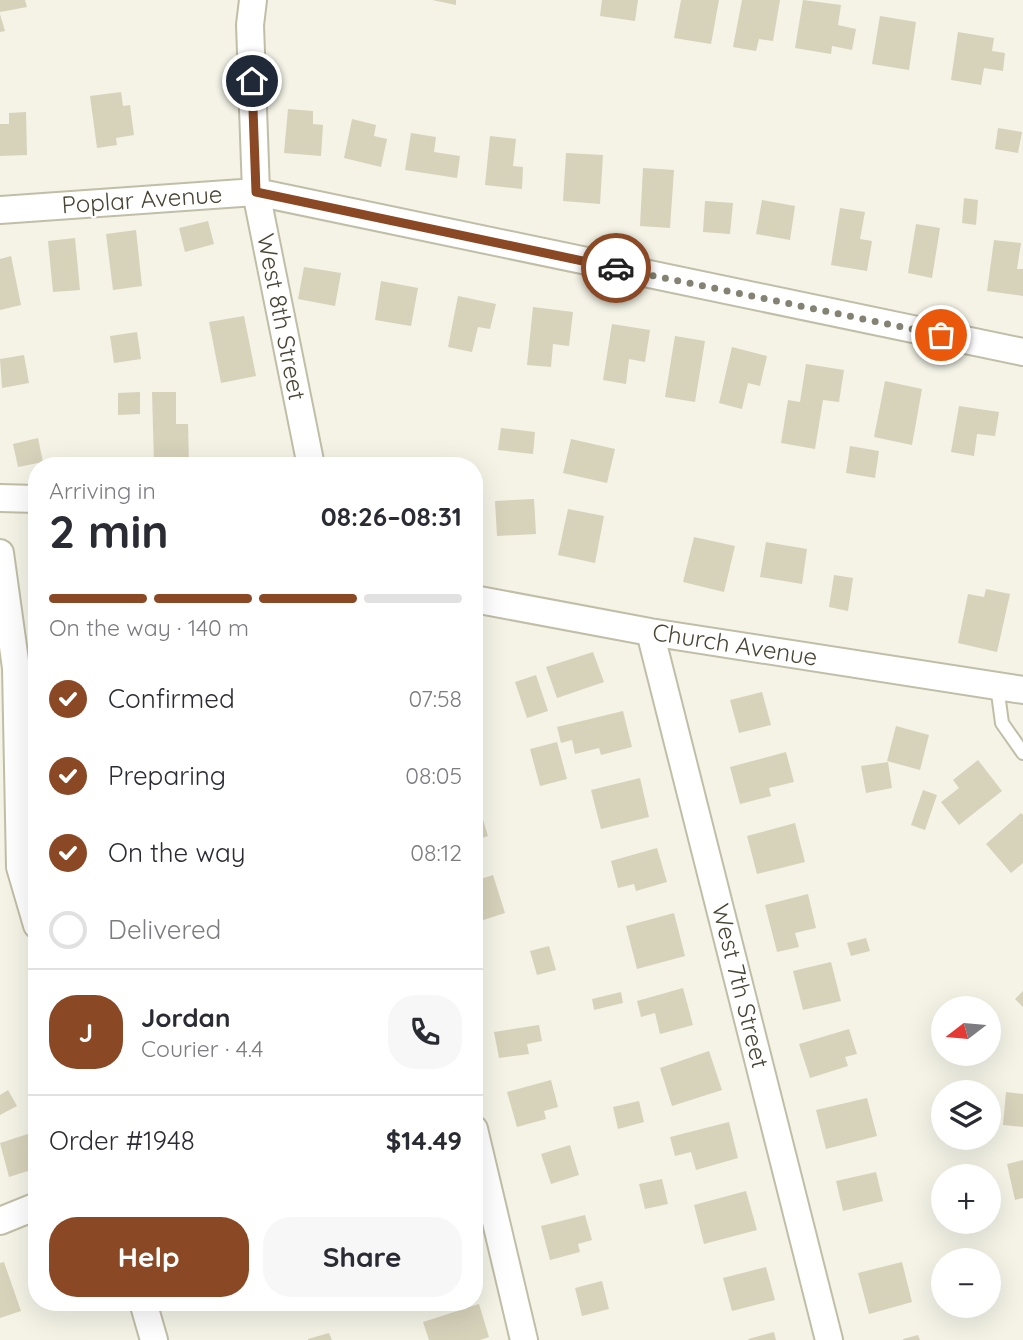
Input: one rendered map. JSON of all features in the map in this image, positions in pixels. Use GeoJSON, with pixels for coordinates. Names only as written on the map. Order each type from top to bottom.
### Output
{"type":"FeatureCollection","features":[{"type":"Feature","properties":{"kind":"street","name":"West 8th Street"},"geometry":{"type":"LineString","coordinates":[[253,0],[250,25],[256,192],[309,457]]}},
{"type":"Feature","properties":{"kind":"street","name":"Poplar Avenue"},"geometry":{"type":"LineString","coordinates":[[0,209],[256,192],[1023,352]]}},
{"type":"Feature","properties":{"kind":"street"},"geometry":{"type":"LineString","coordinates":[[0,498],[28,499]]}},
{"type":"Feature","properties":{"kind":"street"},"geometry":{"type":"LineString","coordinates":[[0,553],[16,668],[20,867],[28,894]]}},
{"type":"Feature","properties":{"kind":"street","name":"Church Avenue"},"geometry":{"type":"LineString","coordinates":[[483,601],[650,632],[1023,690]]}},
{"type":"Feature","properties":{"kind":"street","name":"West 7th Street"},"geometry":{"type":"LineString","coordinates":[[650,632],[830,1340]]}},
{"type":"Feature","properties":{"kind":"street"},"geometry":{"type":"LineString","coordinates":[[483,1167],[524,1340]]}},
{"type":"Feature","properties":{"kind":"street"},"geometry":{"type":"LineString","coordinates":[[0,1221],[28,1210]]}},
{"type":"Feature","properties":{"kind":"street"},"geometry":{"type":"LineString","coordinates":[[146,1311],[154,1340]]}},
{"type":"Feature","properties":{"kind":"lane"},"geometry":{"type":"LineString","coordinates":[[997,686],[1002,723],[1023,753]]}},
{"type":"Feature","properties":{"kind":"building"},"geometry":{"type":"Polygon","coordinates":[[[0,0],[25,0],[27,7],[0,12],[0,0]]]}},
{"type":"Feature","properties":{"kind":"building"},"geometry":{"type":"Polygon","coordinates":[[[432,0],[456,0],[456,5],[432,0]]]}},
{"type":"Feature","properties":{"kind":"building"},"geometry":{"type":"Polygon","coordinates":[[[602,0],[638,0],[635,21],[600,16],[602,0]]]}},
{"type":"Feature","properties":{"kind":"building"},"geometry":{"type":"Polygon","coordinates":[[[681,0],[719,0],[711,44],[674,38],[681,0]]]}},
{"type":"Feature","properties":{"kind":"building"},"geometry":{"type":"Polygon","coordinates":[[[742,0],[780,0],[773,41],[759,39],[756,51],[733,47],[742,0]]]}},
{"type":"Feature","properties":{"kind":"building"},"geometry":{"type":"Polygon","coordinates":[[[803,0],[841,5],[838,25],[856,29],[852,50],[832,46],[831,54],[795,48],[803,0]]]}},
{"type":"Feature","properties":{"kind":"building"},"geometry":{"type":"Polygon","coordinates":[[[0,14],[5,31],[0,32],[0,14]]]}},
{"type":"Feature","properties":{"kind":"building"},"geometry":{"type":"Polygon","coordinates":[[[880,16],[916,22],[909,70],[872,64],[880,16]]]}},
{"type":"Feature","properties":{"kind":"building"},"geometry":{"type":"Polygon","coordinates":[[[958,32],[994,38],[992,51],[1005,53],[1003,71],[984,68],[981,85],[951,80],[958,32]]]}},
{"type":"Feature","properties":{"kind":"building"},"geometry":{"type":"Polygon","coordinates":[[[121,92],[123,106],[130,105],[134,135],[116,138],[117,145],[97,148],[90,96],[121,92]]]}},
{"type":"Feature","properties":{"kind":"building"},"geometry":{"type":"Polygon","coordinates":[[[288,109],[313,111],[313,124],[323,125],[321,156],[284,153],[288,109]]]}},
{"type":"Feature","properties":{"kind":"building"},"geometry":{"type":"Polygon","coordinates":[[[26,112],[27,155],[0,156],[0,124],[9,124],[9,113],[26,112]]]}},
{"type":"Feature","properties":{"kind":"building"},"geometry":{"type":"Polygon","coordinates":[[[352,119],[376,125],[374,136],[387,139],[381,167],[344,158],[352,119]]]}},
{"type":"Feature","properties":{"kind":"building"},"geometry":{"type":"Polygon","coordinates":[[[998,128],[1022,132],[1018,153],[995,149],[998,128]]]}},
{"type":"Feature","properties":{"kind":"building"},"geometry":{"type":"Polygon","coordinates":[[[411,133],[436,137],[434,152],[460,156],[457,178],[405,170],[411,133]]]}},
{"type":"Feature","properties":{"kind":"building"},"geometry":{"type":"Polygon","coordinates":[[[490,136],[516,139],[513,166],[523,167],[522,189],[485,185],[490,136]]]}},
{"type":"Feature","properties":{"kind":"building"},"geometry":{"type":"Polygon","coordinates":[[[566,153],[603,155],[600,204],[563,201],[566,153]]]}},
{"type":"Feature","properties":{"kind":"building"},"geometry":{"type":"Polygon","coordinates":[[[643,168],[674,170],[670,228],[640,226],[643,168]]]}},
{"type":"Feature","properties":{"kind":"building"},"geometry":{"type":"Polygon","coordinates":[[[964,198],[978,200],[976,225],[962,223],[964,198]]]}},
{"type":"Feature","properties":{"kind":"building"},"geometry":{"type":"Polygon","coordinates":[[[762,200],[795,206],[790,240],[756,234],[762,200]]]}},
{"type":"Feature","properties":{"kind":"building"},"geometry":{"type":"Polygon","coordinates":[[[705,201],[733,203],[730,234],[703,232],[705,201]]]}},
{"type":"Feature","properties":{"kind":"building"},"geometry":{"type":"Polygon","coordinates":[[[840,208],[865,212],[860,239],[872,241],[867,271],[831,265],[840,208]]]}},
{"type":"Feature","properties":{"kind":"building"},"geometry":{"type":"Polygon","coordinates":[[[208,221],[214,244],[185,252],[179,228],[208,221]]]}},
{"type":"Feature","properties":{"kind":"building"},"geometry":{"type":"Polygon","coordinates":[[[916,224],[940,228],[932,278],[908,273],[916,224]]]}},
{"type":"Feature","properties":{"kind":"building"},"geometry":{"type":"Polygon","coordinates":[[[136,230],[142,286],[113,290],[106,234],[136,230]]]}},
{"type":"Feature","properties":{"kind":"building"},"geometry":{"type":"Polygon","coordinates":[[[75,238],[80,290],[53,292],[48,241],[75,238]]]}},
{"type":"Feature","properties":{"kind":"building"},"geometry":{"type":"Polygon","coordinates":[[[994,240],[1021,243],[1017,269],[1023,269],[1023,296],[987,291],[994,240]]]}},
{"type":"Feature","properties":{"kind":"building"},"geometry":{"type":"Polygon","coordinates":[[[11,256],[21,305],[0,310],[0,259],[11,256]]]}},
{"type":"Feature","properties":{"kind":"building"},"geometry":{"type":"Polygon","coordinates":[[[304,267],[341,273],[335,306],[298,299],[304,267]]]}},
{"type":"Feature","properties":{"kind":"building"},"geometry":{"type":"Polygon","coordinates":[[[381,281],[418,288],[411,326],[375,320],[381,281]]]}},
{"type":"Feature","properties":{"kind":"building"},"geometry":{"type":"Polygon","coordinates":[[[458,296],[496,304],[490,329],[478,327],[472,352],[448,347],[458,296]]]}},
{"type":"Feature","properties":{"kind":"building"},"geometry":{"type":"Polygon","coordinates":[[[533,307],[573,312],[569,346],[553,344],[551,367],[527,365],[533,307]]]}},
{"type":"Feature","properties":{"kind":"building"},"geometry":{"type":"Polygon","coordinates":[[[244,316],[256,376],[221,383],[209,322],[244,316]]]}},
{"type":"Feature","properties":{"kind":"building"},"geometry":{"type":"Polygon","coordinates":[[[612,324],[650,330],[645,362],[629,359],[626,384],[603,380],[612,324]]]}},
{"type":"Feature","properties":{"kind":"building"},"geometry":{"type":"Polygon","coordinates":[[[137,332],[141,359],[114,363],[110,336],[137,332]]]}},
{"type":"Feature","properties":{"kind":"building"},"geometry":{"type":"Polygon","coordinates":[[[675,336],[705,341],[695,402],[665,397],[675,336]]]}},
{"type":"Feature","properties":{"kind":"building"},"geometry":{"type":"Polygon","coordinates":[[[732,347],[767,356],[760,386],[748,383],[742,409],[719,403],[732,347]]]}},
{"type":"Feature","properties":{"kind":"building"},"geometry":{"type":"Polygon","coordinates":[[[24,355],[29,383],[2,388],[0,359],[24,355]]]}},
{"type":"Feature","properties":{"kind":"building"},"geometry":{"type":"Polygon","coordinates":[[[806,364],[844,370],[839,402],[823,400],[815,449],[781,443],[788,400],[800,402],[806,364]]]}},
{"type":"Feature","properties":{"kind":"building"},"geometry":{"type":"Polygon","coordinates":[[[885,381],[922,389],[912,445],[874,437],[885,381]]]}},
{"type":"Feature","properties":{"kind":"building"},"geometry":{"type":"Polygon","coordinates":[[[140,392],[140,414],[118,415],[118,393],[140,392]]]}},
{"type":"Feature","properties":{"kind":"building"},"geometry":{"type":"Polygon","coordinates":[[[152,392],[176,392],[176,424],[188,424],[189,457],[154,457],[152,392]]]}},
{"type":"Feature","properties":{"kind":"building"},"geometry":{"type":"Polygon","coordinates":[[[959,406],[999,412],[995,436],[977,434],[974,456],[951,452],[959,406]]]}},
{"type":"Feature","properties":{"kind":"building"},"geometry":{"type":"Polygon","coordinates":[[[501,428],[535,432],[533,454],[498,450],[501,428]]]}},
{"type":"Feature","properties":{"kind":"building"},"geometry":{"type":"Polygon","coordinates":[[[38,438],[42,457],[28,457],[28,465],[18,467],[13,444],[38,438]]]}},
{"type":"Feature","properties":{"kind":"building"},"geometry":{"type":"Polygon","coordinates":[[[571,439],[615,449],[607,483],[563,473],[571,439]]]}},
{"type":"Feature","properties":{"kind":"building"},"geometry":{"type":"Polygon","coordinates":[[[850,446],[879,451],[875,478],[846,473],[850,446]]]}},
{"type":"Feature","properties":{"kind":"building"},"geometry":{"type":"Polygon","coordinates":[[[534,499],[536,534],[497,536],[495,501],[534,499]]]}},
{"type":"Feature","properties":{"kind":"building"},"geometry":{"type":"Polygon","coordinates":[[[568,509],[604,516],[595,563],[558,555],[568,509]]]}},
{"type":"Feature","properties":{"kind":"building"},"geometry":{"type":"Polygon","coordinates":[[[694,537],[735,546],[724,592],[683,582],[694,537]]]}},
{"type":"Feature","properties":{"kind":"building"},"geometry":{"type":"Polygon","coordinates":[[[766,542],[807,549],[802,584],[760,577],[766,542]]]}},
{"type":"Feature","properties":{"kind":"building"},"geometry":{"type":"Polygon","coordinates":[[[834,575],[853,578],[848,611],[829,607],[834,575]]]}},
{"type":"Feature","properties":{"kind":"building"},"geometry":{"type":"Polygon","coordinates":[[[986,589],[1010,594],[997,652],[958,643],[968,594],[984,597],[986,589]]]}},
{"type":"Feature","properties":{"kind":"building"},"geometry":{"type":"Polygon","coordinates":[[[593,652],[604,682],[557,698],[546,667],[593,652]]]}},
{"type":"Feature","properties":{"kind":"building"},"geometry":{"type":"Polygon","coordinates":[[[536,675],[548,711],[527,718],[515,682],[536,675]]]}},
{"type":"Feature","properties":{"kind":"building"},"geometry":{"type":"Polygon","coordinates":[[[762,692],[771,725],[739,733],[730,700],[762,692]]]}},
{"type":"Feature","properties":{"kind":"building"},"geometry":{"type":"Polygon","coordinates":[[[623,711],[632,747],[601,755],[599,748],[575,754],[572,740],[561,743],[557,727],[623,711]]]}},
{"type":"Feature","properties":{"kind":"building"},"geometry":{"type":"Polygon","coordinates":[[[896,726],[929,735],[920,770],[887,761],[896,726]]]}},
{"type":"Feature","properties":{"kind":"building"},"geometry":{"type":"Polygon","coordinates":[[[557,742],[567,779],[540,786],[530,749],[557,742]]]}},
{"type":"Feature","properties":{"kind":"building"},"geometry":{"type":"Polygon","coordinates":[[[786,752],[794,782],[769,788],[771,796],[740,804],[730,767],[786,752]]]}},
{"type":"Feature","properties":{"kind":"building"},"geometry":{"type":"Polygon","coordinates":[[[978,760],[1002,791],[959,825],[941,802],[959,788],[953,780],[978,760]]]}},
{"type":"Feature","properties":{"kind":"building"},"geometry":{"type":"Polygon","coordinates":[[[888,762],[892,788],[866,793],[861,766],[888,762]]]}},
{"type":"Feature","properties":{"kind":"building"},"geometry":{"type":"Polygon","coordinates":[[[640,778],[649,817],[601,829],[591,790],[640,778]]]}},
{"type":"Feature","properties":{"kind":"building"},"geometry":{"type":"Polygon","coordinates":[[[923,790],[937,795],[925,830],[911,825],[923,790]]]}},
{"type":"Feature","properties":{"kind":"building"},"geometry":{"type":"Polygon","coordinates":[[[1021,813],[1023,863],[1011,873],[986,844],[1021,813]]]}},
{"type":"Feature","properties":{"kind":"building"},"geometry":{"type":"Polygon","coordinates":[[[483,820],[488,836],[483,838],[483,820]]]}},
{"type":"Feature","properties":{"kind":"building"},"geometry":{"type":"Polygon","coordinates":[[[795,823],[805,862],[757,874],[747,836],[795,823]]]}},
{"type":"Feature","properties":{"kind":"building"},"geometry":{"type":"Polygon","coordinates":[[[657,848],[667,882],[636,891],[634,884],[618,888],[611,861],[657,848]]]}},
{"type":"Feature","properties":{"kind":"building"},"geometry":{"type":"Polygon","coordinates":[[[493,875],[505,913],[483,920],[483,878],[493,875]]]}},
{"type":"Feature","properties":{"kind":"building"},"geometry":{"type":"Polygon","coordinates":[[[808,894],[816,928],[795,933],[799,947],[777,952],[765,905],[808,894]]]}},
{"type":"Feature","properties":{"kind":"building"},"geometry":{"type":"Polygon","coordinates":[[[674,913],[685,956],[637,969],[626,926],[674,913]]]}},
{"type":"Feature","properties":{"kind":"building"},"geometry":{"type":"Polygon","coordinates":[[[866,938],[870,951],[851,956],[847,943],[866,938]]]}},
{"type":"Feature","properties":{"kind":"building"},"geometry":{"type":"Polygon","coordinates":[[[549,946],[556,970],[537,975],[530,951],[549,946]]]}},
{"type":"Feature","properties":{"kind":"building"},"geometry":{"type":"Polygon","coordinates":[[[831,962],[841,1001],[803,1010],[793,971],[831,962]]]}},
{"type":"Feature","properties":{"kind":"building"},"geometry":{"type":"Polygon","coordinates":[[[683,988],[693,1025],[660,1034],[655,1013],[641,1017],[637,1001],[683,988]]]}},
{"type":"Feature","properties":{"kind":"building"},"geometry":{"type":"Polygon","coordinates":[[[1023,991],[1023,1007],[1015,999],[1023,991]]]}},
{"type":"Feature","properties":{"kind":"building"},"geometry":{"type":"Polygon","coordinates":[[[621,992],[623,1003],[594,1010],[592,999],[621,992]]]}},
{"type":"Feature","properties":{"kind":"building"},"geometry":{"type":"Polygon","coordinates":[[[539,1025],[542,1041],[527,1044],[529,1054],[499,1058],[494,1032],[539,1025]]]}},
{"type":"Feature","properties":{"kind":"building"},"geometry":{"type":"Polygon","coordinates":[[[849,1029],[857,1054],[845,1057],[848,1066],[810,1078],[799,1044],[849,1029]]]}},
{"type":"Feature","properties":{"kind":"building"},"geometry":{"type":"Polygon","coordinates":[[[709,1051],[722,1090],[672,1106],[660,1068],[709,1051]]]}},
{"type":"Feature","properties":{"kind":"building"},"geometry":{"type":"Polygon","coordinates":[[[551,1080],[558,1107],[544,1111],[546,1119],[517,1127],[507,1092],[551,1080]]]}},
{"type":"Feature","properties":{"kind":"building"},"geometry":{"type":"Polygon","coordinates":[[[8,1090],[17,1106],[0,1115],[0,1095],[8,1090]]]}},
{"type":"Feature","properties":{"kind":"building"},"geometry":{"type":"Polygon","coordinates":[[[1006,1092],[1023,1094],[1023,1127],[1003,1125],[1006,1092]]]}},
{"type":"Feature","properties":{"kind":"building"},"geometry":{"type":"Polygon","coordinates":[[[867,1098],[877,1136],[826,1149],[816,1110],[867,1098]]]}},
{"type":"Feature","properties":{"kind":"building"},"geometry":{"type":"Polygon","coordinates":[[[639,1101],[644,1122],[618,1129],[613,1107],[639,1101]]]}},
{"type":"Feature","properties":{"kind":"building"},"geometry":{"type":"Polygon","coordinates":[[[729,1122],[738,1158],[696,1170],[691,1152],[675,1156],[670,1137],[729,1122]]]}},
{"type":"Feature","properties":{"kind":"building"},"geometry":{"type":"Polygon","coordinates":[[[28,1134],[28,1171],[9,1177],[0,1143],[28,1134]]]}},
{"type":"Feature","properties":{"kind":"building"},"geometry":{"type":"Polygon","coordinates":[[[570,1145],[579,1175],[551,1184],[541,1154],[570,1145]]]}},
{"type":"Feature","properties":{"kind":"building"},"geometry":{"type":"Polygon","coordinates":[[[1023,1160],[1023,1198],[1015,1200],[1007,1164],[1023,1160]]]}},
{"type":"Feature","properties":{"kind":"building"},"geometry":{"type":"Polygon","coordinates":[[[876,1172],[883,1201],[843,1211],[836,1181],[876,1172]]]}},
{"type":"Feature","properties":{"kind":"building"},"geometry":{"type":"Polygon","coordinates":[[[662,1179],[668,1204],[645,1209],[639,1184],[662,1179]]]}},
{"type":"Feature","properties":{"kind":"building"},"geometry":{"type":"Polygon","coordinates":[[[746,1191],[757,1230],[704,1244],[694,1205],[746,1191]]]}},
{"type":"Feature","properties":{"kind":"building"},"geometry":{"type":"Polygon","coordinates":[[[585,1215],[592,1240],[578,1244],[580,1252],[550,1260],[541,1226],[585,1215]]]}},
{"type":"Feature","properties":{"kind":"building"},"geometry":{"type":"Polygon","coordinates":[[[4,1262],[21,1311],[0,1318],[0,1263],[4,1262]]]}},
{"type":"Feature","properties":{"kind":"building"},"geometry":{"type":"Polygon","coordinates":[[[902,1262],[912,1302],[869,1314],[858,1273],[902,1262]]]}},
{"type":"Feature","properties":{"kind":"building"},"geometry":{"type":"Polygon","coordinates":[[[766,1267],[775,1300],[732,1311],[723,1278],[766,1267]]]}},
{"type":"Feature","properties":{"kind":"building"},"geometry":{"type":"Polygon","coordinates":[[[602,1281],[609,1309],[582,1316],[575,1288],[602,1281]]]}},
{"type":"Feature","properties":{"kind":"building"},"geometry":{"type":"Polygon","coordinates":[[[457,1311],[481,1311],[489,1337],[480,1340],[429,1340],[423,1322],[457,1311]]]}},
{"type":"Feature","properties":{"kind":"building"},"geometry":{"type":"Polygon","coordinates":[[[774,1332],[776,1340],[748,1339],[774,1332]]]}},
{"type":"Feature","properties":{"kind":"building"},"geometry":{"type":"Polygon","coordinates":[[[329,1333],[332,1340],[308,1340],[308,1339],[329,1333]]]}},
{"type":"Feature","properties":{"kind":"building"},"geometry":{"type":"Polygon","coordinates":[[[918,1335],[920,1340],[903,1340],[903,1339],[918,1335]]]}},
{"type":"Feature","properties":{"kind":"way so far"},"geometry":{"type":"LineString","coordinates":[[616,268],[941,335]]}},
{"type":"Feature","properties":{"kind":"route"},"geometry":{"type":"LineString","coordinates":[[252,81],[256,192],[616,268]]}}]}
